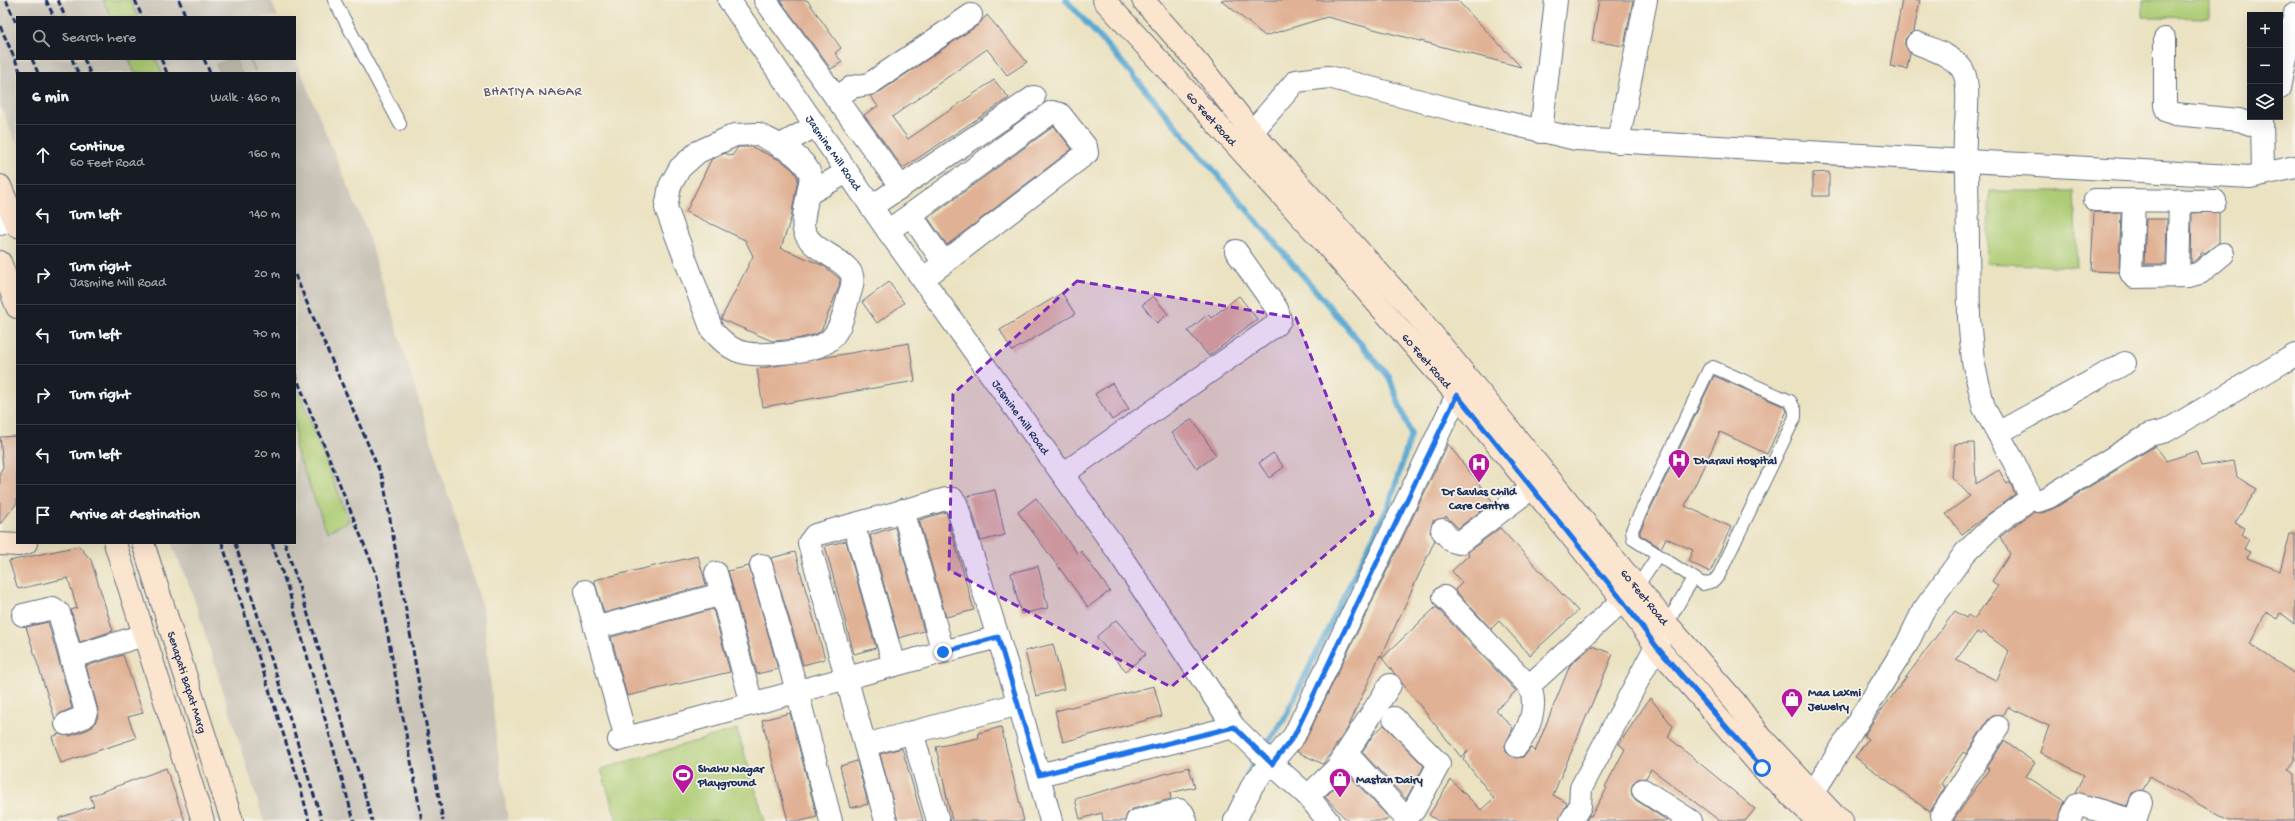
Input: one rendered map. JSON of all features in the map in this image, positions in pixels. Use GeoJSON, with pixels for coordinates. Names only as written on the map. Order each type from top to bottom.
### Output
{"type":"FeatureCollection","features":[{"type":"Feature","properties":{"kind":"main road","name":"60 Feet Road"},"geometry":{"type":"LineString","coordinates":[[1104,0],[1315,232],[1457,395],[1533,487],[1630,593],[1667,624],[1735,702],[1761,737],[1813,793],[1842,821]]}},
{"type":"Feature","properties":{"kind":"main road","name":"60 Feet Road"},"geometry":{"type":"LineString","coordinates":[[1143,0],[1199,64],[1252,132],[1416,314],[1630,593],[1656,646],[1762,768],[1818,821]]}},
{"type":"Feature","properties":{"kind":"main road"},"geometry":{"type":"LineString","coordinates":[[0,186],[10,223]]}},
{"type":"Feature","properties":{"kind":"main road"},"geometry":{"type":"LineString","coordinates":[[0,262],[16,305]]}},
{"type":"Feature","properties":{"kind":"main road"},"geometry":{"type":"LineString","coordinates":[[115,544],[203,821]]}},
{"type":"Feature","properties":{"kind":"main road","name":"Senapati Bapat Marg"},"geometry":{"type":"LineString","coordinates":[[143,544],[232,821]]}},
{"type":"Feature","properties":{"kind":"main road"},"geometry":{"type":"LineString","coordinates":[[158,679],[184,670]]}},
{"type":"Feature","properties":{"kind":"street","name":"Jasmine Mill Road"},"geometry":{"type":"LineString","coordinates":[[729,0],[888,231],[1116,549],[1234,727],[1308,796],[1328,821]]}},
{"type":"Feature","properties":{"kind":"street"},"geometry":{"type":"LineString","coordinates":[[765,0],[901,187]]}},
{"type":"Feature","properties":{"kind":"street"},"geometry":{"type":"LineString","coordinates":[[1541,132],[1556,0]]}},
{"type":"Feature","properties":{"kind":"street"},"geometry":{"type":"LineString","coordinates":[[1618,142],[1646,0]]}},
{"type":"Feature","properties":{"kind":"street"},"geometry":{"type":"LineString","coordinates":[[2281,84],[2295,13]]}},
{"type":"Feature","properties":{"kind":"street"},"geometry":{"type":"LineString","coordinates":[[836,98],[852,87],[874,81],[971,15]]}},
{"type":"Feature","properties":{"kind":"street"},"geometry":{"type":"LineString","coordinates":[[2164,39],[2164,106],[2167,111],[2262,122],[2263,174]]}},
{"type":"Feature","properties":{"kind":"street"},"geometry":{"type":"LineString","coordinates":[[1917,43],[1944,55],[1962,69],[1965,78],[1967,106],[1964,160],[1967,170],[1969,318],[1973,361],[1984,408],[2031,498],[2038,500],[2049,497],[2149,435],[2166,431],[2295,355]]}},
{"type":"Feature","properties":{"kind":"street"},"geometry":{"type":"LineString","coordinates":[[1252,132],[1296,81],[1329,76],[1541,132],[1576,139],[2250,176],[2295,167]]}},
{"type":"Feature","properties":{"kind":"street"},"geometry":{"type":"LineString","coordinates":[[872,207],[1034,97]]}},
{"type":"Feature","properties":{"kind":"street"},"geometry":{"type":"LineString","coordinates":[[888,231],[1052,112],[1060,114],[1086,147],[1087,153],[923,279]]}},
{"type":"Feature","properties":{"kind":"street"},"geometry":{"type":"LineString","coordinates":[[780,146],[815,126]]}},
{"type":"Feature","properties":{"kind":"street"},"geometry":{"type":"LineString","coordinates":[[758,134],[803,161],[809,168],[812,176],[808,194],[804,229],[812,244],[849,270],[852,278],[852,288],[840,326],[827,342],[797,352],[765,354],[739,352],[724,344],[712,330],[666,208],[670,186],[680,168],[698,152],[735,135],[758,134]]}},
{"type":"Feature","properties":{"kind":"street"},"geometry":{"type":"LineString","coordinates":[[2161,171],[2170,200],[2178,276]]}},
{"type":"Feature","properties":{"kind":"street"},"geometry":{"type":"LineString","coordinates":[[808,194],[847,172]]}},
{"type":"Feature","properties":{"kind":"street"},"geometry":{"type":"LineString","coordinates":[[2095,200],[2215,201]]}},
{"type":"Feature","properties":{"kind":"street"},"geometry":{"type":"LineString","coordinates":[[2134,200],[2131,273],[2134,277],[2178,276],[2200,273],[2223,254]]}},
{"type":"Feature","properties":{"kind":"street"},"geometry":{"type":"LineString","coordinates":[[911,215],[944,263]]}},
{"type":"Feature","properties":{"kind":"street"},"geometry":{"type":"LineString","coordinates":[[1063,474],[1276,325],[1280,320],[1277,309],[1236,251]]}},
{"type":"Feature","properties":{"kind":"street"},"geometry":{"type":"LineString","coordinates":[[1998,433],[2125,363]]}},
{"type":"Feature","properties":{"kind":"street"},"geometry":{"type":"LineString","coordinates":[[1235,821],[1253,784],[1272,764],[1294,736],[1457,395]]}},
{"type":"Feature","properties":{"kind":"street"},"geometry":{"type":"LineString","coordinates":[[1442,530],[1452,541],[1459,543],[1533,487]]}},
{"type":"Feature","properties":{"kind":"street"},"geometry":{"type":"LineString","coordinates":[[1813,793],[1907,644],[1923,611],[1965,553],[1994,525],[2031,498]]}},
{"type":"Feature","properties":{"kind":"street"},"geometry":{"type":"LineString","coordinates":[[886,821],[809,543],[814,534],[946,499],[953,499],[956,503],[1019,704],[1051,821]]}},
{"type":"Feature","properties":{"kind":"street"},"geometry":{"type":"LineString","coordinates":[[903,510],[943,652]]}},
{"type":"Feature","properties":{"kind":"street"},"geometry":{"type":"LineString","coordinates":[[858,539],[894,665]]}},
{"type":"Feature","properties":{"kind":"street"},"geometry":{"type":"LineString","coordinates":[[761,565],[797,692],[831,821]]}},
{"type":"Feature","properties":{"kind":"street"},"geometry":{"type":"LineString","coordinates":[[716,573],[752,704]]}},
{"type":"Feature","properties":{"kind":"street"},"geometry":{"type":"LineString","coordinates":[[585,592],[622,739],[998,637]]}},
{"type":"Feature","properties":{"kind":"street"},"geometry":{"type":"LineString","coordinates":[[1529,686],[1630,593]]}},
{"type":"Feature","properties":{"kind":"street"},"geometry":{"type":"LineString","coordinates":[[595,628],[722,594]]}},
{"type":"Feature","properties":{"kind":"street"},"geometry":{"type":"LineString","coordinates":[[1444,597],[1529,686],[1534,695],[1526,734],[1517,746]]}},
{"type":"Feature","properties":{"kind":"street"},"geometry":{"type":"LineString","coordinates":[[23,615],[45,609],[57,609],[86,712],[84,717],[66,724]]}},
{"type":"Feature","properties":{"kind":"street"},"geometry":{"type":"LineString","coordinates":[[1571,821],[1580,806],[1581,788],[1667,624]]}},
{"type":"Feature","properties":{"kind":"street"},"geometry":{"type":"LineString","coordinates":[[72,658],[144,635]]}},
{"type":"Feature","properties":{"kind":"street"},"geometry":{"type":"LineString","coordinates":[[1308,796],[1337,768],[1390,685]]}},
{"type":"Feature","properties":{"kind":"street"},"geometry":{"type":"LineString","coordinates":[[865,745],[1019,704]]}},
{"type":"Feature","properties":{"kind":"street"},"geometry":{"type":"LineString","coordinates":[[1347,754],[1402,814],[1410,814],[1418,803],[1439,764],[1394,718]]}},
{"type":"Feature","properties":{"kind":"street"},"geometry":{"type":"LineString","coordinates":[[1039,775],[1234,727]]}},
{"type":"Feature","properties":{"kind":"street"},"geometry":{"type":"LineString","coordinates":[[1939,819],[1998,727]]}},
{"type":"Feature","properties":{"kind":"street"},"geometry":{"type":"LineString","coordinates":[[912,732],[938,821]]}},
{"type":"Feature","properties":{"kind":"street"},"geometry":{"type":"LineString","coordinates":[[1643,790],[1691,821]]}},
{"type":"Feature","properties":{"kind":"street"},"geometry":{"type":"LineString","coordinates":[[2070,821],[2077,804],[2137,815]]}},
{"type":"Feature","properties":{"kind":"street"},"geometry":{"type":"LineString","coordinates":[[1137,821],[1179,810],[1183,812],[1186,821]]}},
{"type":"Feature","properties":{"kind":"lane"},"geometry":{"type":"LineString","coordinates":[[334,0],[400,124]]}},
{"type":"Feature","properties":{"kind":"lane"},"geometry":{"type":"LineString","coordinates":[[1716,367],[1790,402],[1795,410],[1795,417],[1719,575],[1714,581],[1708,584],[1703,584],[1658,555],[1633,539],[1632,530],[1709,369],[1716,367]]}},
{"type":"Feature","properties":{"kind":"lane"},"geometry":{"type":"LineString","coordinates":[[1630,593],[1658,555]]}},
{"type":"Feature","properties":{"kind":"lane"},"geometry":{"type":"LineString","coordinates":[[1667,624],[1693,578]]}},
{"type":"Feature","properties":{"kind":"highlighted area"},"geometry":{"type":"Polygon","coordinates":[[[1077,281],[1296,318],[1373,514],[1171,687],[949,570],[953,394],[1077,281]]]}},
{"type":"Feature","properties":{"kind":"shaded area"},"geometry":{"type":"Polygon","coordinates":[[[0,0],[271,0],[278,16],[16,16],[16,60],[296,60],[368,235],[483,609],[497,746],[508,821],[264,821],[192,592],[171,544],[296,544],[296,72],[16,72],[16,143],[0,105],[0,0]]]}},
{"type":"Feature","properties":{"kind":"green space"},"geometry":{"type":"Polygon","coordinates":[[[103,0],[130,0],[138,16],[111,16],[103,0]]]}},
{"type":"Feature","properties":{"kind":"green space"},"geometry":{"type":"Polygon","coordinates":[[[2143,0],[2210,0],[2210,18],[2143,17],[2143,0]]]}},
{"type":"Feature","properties":{"kind":"green space"},"geometry":{"type":"Polygon","coordinates":[[[129,60],[156,60],[162,72],[135,72],[129,60]]]}},
{"type":"Feature","properties":{"kind":"green space"},"geometry":{"type":"Polygon","coordinates":[[[1990,191],[2074,191],[2077,267],[1986,263],[1990,191]]]}},
{"type":"Feature","properties":{"kind":"green space"},"geometry":{"type":"Polygon","coordinates":[[[296,385],[349,521],[327,532],[296,450],[296,385]]]}},
{"type":"Feature","properties":{"kind":"green space","name":"Shahu Nagar Playground"},"geometry":{"type":"Polygon","coordinates":[[[737,729],[765,821],[617,821],[601,769],[737,729]]]}},
{"type":"Feature","properties":{"kind":"building"},"geometry":{"type":"Polygon","coordinates":[[[780,0],[807,0],[841,48],[835,53],[842,62],[831,69],[780,0]]]}},
{"type":"Feature","properties":{"kind":"building"},"geometry":{"type":"Polygon","coordinates":[[[1221,0],[1457,0],[1521,67],[1327,17],[1265,36],[1221,0]]]}},
{"type":"Feature","properties":{"kind":"building"},"geometry":{"type":"Polygon","coordinates":[[[1599,0],[1633,0],[1624,46],[1592,41],[1599,0]]]}},
{"type":"Feature","properties":{"kind":"building"},"geometry":{"type":"Polygon","coordinates":[[[1902,0],[1920,0],[1914,31],[1905,39],[1905,45],[1910,53],[1907,69],[1890,66],[1902,0]]]}},
{"type":"Feature","properties":{"kind":"building"},"geometry":{"type":"Polygon","coordinates":[[[987,15],[1027,62],[1007,75],[987,49],[892,117],[908,139],[994,80],[1009,98],[903,168],[864,115],[878,106],[870,96],[881,91],[978,25],[987,15]]]}},
{"type":"Feature","properties":{"kind":"building"},"geometry":{"type":"Polygon","coordinates":[[[1054,126],[1072,149],[947,245],[928,218],[1054,126]]]}},
{"type":"Feature","properties":{"kind":"building"},"geometry":{"type":"Polygon","coordinates":[[[738,147],[752,147],[782,161],[793,170],[798,178],[791,218],[781,248],[824,266],[840,279],[839,287],[821,331],[816,334],[797,339],[772,341],[721,319],[753,256],[745,240],[686,212],[711,160],[725,153],[732,156],[738,147]]]}},
{"type":"Feature","properties":{"kind":"building"},"geometry":{"type":"Polygon","coordinates":[[[1829,172],[1829,196],[1813,196],[1813,173],[1829,172]]]}},
{"type":"Feature","properties":{"kind":"building"},"geometry":{"type":"Polygon","coordinates":[[[2094,212],[2121,213],[2119,272],[2091,271],[2094,212]]]}},
{"type":"Feature","properties":{"kind":"building"},"geometry":{"type":"Polygon","coordinates":[[[2219,212],[2219,243],[2205,253],[2201,253],[2201,256],[2191,263],[2192,213],[2219,212]]]}},
{"type":"Feature","properties":{"kind":"building"},"geometry":{"type":"Polygon","coordinates":[[[2146,219],[2167,219],[2166,264],[2144,264],[2146,219]]]}},
{"type":"Feature","properties":{"kind":"building"},"geometry":{"type":"Polygon","coordinates":[[[889,282],[904,303],[877,323],[862,302],[889,282]]]}},
{"type":"Feature","properties":{"kind":"building"},"geometry":{"type":"Polygon","coordinates":[[[1062,293],[1075,314],[1012,351],[1000,330],[1062,293]]]}},
{"type":"Feature","properties":{"kind":"building"},"geometry":{"type":"Polygon","coordinates":[[[1153,296],[1168,314],[1157,323],[1142,305],[1153,296]]]}},
{"type":"Feature","properties":{"kind":"building"},"geometry":{"type":"Polygon","coordinates":[[[1239,296],[1257,319],[1209,356],[1188,331],[1208,314],[1211,318],[1239,296]]]}},
{"type":"Feature","properties":{"kind":"building"},"geometry":{"type":"Polygon","coordinates":[[[909,343],[915,381],[763,407],[757,369],[909,343]]]}},
{"type":"Feature","properties":{"kind":"building","name":"Dharavi Hospital"},"geometry":{"type":"Polygon","coordinates":[[[1714,376],[1785,407],[1787,411],[1767,454],[1720,432],[1685,506],[1731,527],[1710,572],[1688,561],[1693,550],[1666,538],[1661,548],[1640,535],[1640,531],[1714,376]]]}},
{"type":"Feature","properties":{"kind":"building"},"geometry":{"type":"Polygon","coordinates":[[[1112,383],[1129,409],[1112,420],[1095,394],[1112,383]]]}},
{"type":"Feature","properties":{"kind":"building"},"geometry":{"type":"Polygon","coordinates":[[[1192,419],[1216,455],[1197,469],[1172,433],[1192,419]]]}},
{"type":"Feature","properties":{"kind":"building"},"geometry":{"type":"Polygon","coordinates":[[[16,436],[16,504],[0,524],[0,472],[3,467],[0,437],[16,436]]]}},
{"type":"Feature","properties":{"kind":"building"},"geometry":{"type":"Polygon","coordinates":[[[1974,443],[1976,484],[1999,470],[2007,484],[2010,482],[2015,494],[1962,534],[1946,514],[1970,496],[1952,477],[1955,444],[1974,443]]]}},
{"type":"Feature","properties":{"kind":"building"},"geometry":{"type":"Polygon","coordinates":[[[1448,444],[1493,502],[1458,528],[1446,516],[1445,518],[1433,521],[1430,532],[1435,540],[1381,657],[1380,655],[1348,728],[1323,764],[1297,752],[1305,741],[1448,444]]]}},
{"type":"Feature","properties":{"kind":"building"},"geometry":{"type":"Polygon","coordinates":[[[2155,446],[2167,461],[2196,451],[2201,466],[2234,461],[2237,477],[2257,489],[2235,523],[2245,528],[2242,535],[2249,539],[2244,549],[2250,552],[2247,558],[2280,571],[2290,534],[2295,534],[2295,624],[2281,613],[2278,619],[2266,612],[2250,644],[2295,674],[2295,760],[2288,770],[2295,774],[2295,821],[2228,821],[2150,776],[2143,790],[2132,793],[2127,806],[2075,792],[2084,775],[2040,752],[2049,726],[2008,707],[2003,716],[1993,716],[1988,720],[1966,754],[1963,752],[1941,784],[1945,787],[1930,812],[1855,757],[1868,739],[1864,736],[1870,726],[1955,611],[1966,618],[1968,615],[1974,619],[1998,586],[1992,581],[2010,554],[2000,537],[2033,512],[2042,513],[2055,508],[2155,446]],[[1977,632],[1956,660],[1997,681],[2009,651],[1983,632],[1981,635],[1977,632]]]}},
{"type":"Feature","properties":{"kind":"building"},"geometry":{"type":"Polygon","coordinates":[[[1273,453],[1284,467],[1269,478],[1259,463],[1273,453]]]}},
{"type":"Feature","properties":{"kind":"building"},"geometry":{"type":"Polygon","coordinates":[[[995,490],[1005,535],[981,541],[968,496],[995,490]]]}},
{"type":"Feature","properties":{"kind":"building"},"geometry":{"type":"Polygon","coordinates":[[[1036,498],[1078,554],[1081,551],[1110,591],[1088,607],[1018,512],[1036,498]]]}},
{"type":"Feature","properties":{"kind":"building"},"geometry":{"type":"Polygon","coordinates":[[[946,512],[974,610],[946,617],[919,520],[946,512]]]}},
{"type":"Feature","properties":{"kind":"building"},"geometry":{"type":"Polygon","coordinates":[[[895,527],[924,631],[899,638],[870,535],[895,527]]]}},
{"type":"Feature","properties":{"kind":"building"},"geometry":{"type":"Polygon","coordinates":[[[1500,528],[1578,611],[1530,655],[1499,621],[1491,629],[1455,590],[1462,583],[1452,571],[1469,555],[1468,552],[1500,528]]]}},
{"type":"Feature","properties":{"kind":"building"},"geometry":{"type":"Polygon","coordinates":[[[846,541],[876,648],[854,654],[825,546],[846,541]]]}},
{"type":"Feature","properties":{"kind":"building"},"geometry":{"type":"Polygon","coordinates":[[[79,546],[91,560],[113,631],[80,642],[71,610],[77,608],[68,578],[18,589],[9,561],[79,546]]]}},
{"type":"Feature","properties":{"kind":"building"},"geometry":{"type":"Polygon","coordinates":[[[795,552],[825,659],[803,665],[771,558],[795,552]]]}},
{"type":"Feature","properties":{"kind":"building"},"geometry":{"type":"Polygon","coordinates":[[[698,556],[706,585],[604,613],[594,580],[698,556]]]}},
{"type":"Feature","properties":{"kind":"building"},"geometry":{"type":"Polygon","coordinates":[[[749,566],[778,669],[757,674],[728,571],[749,566]]]}},
{"type":"Feature","properties":{"kind":"building"},"geometry":{"type":"Polygon","coordinates":[[[1038,566],[1048,608],[1021,614],[1011,573],[1038,566]]]}},
{"type":"Feature","properties":{"kind":"building"},"geometry":{"type":"Polygon","coordinates":[[[1436,607],[1516,691],[1496,710],[1513,728],[1505,745],[1506,752],[1516,758],[1523,757],[1531,748],[1535,752],[1570,665],[1592,646],[1613,654],[1553,795],[1567,803],[1559,821],[1438,821],[1429,815],[1451,780],[1481,810],[1494,798],[1463,759],[1468,751],[1461,757],[1382,658],[1436,607]]]}},
{"type":"Feature","properties":{"kind":"building"},"geometry":{"type":"Polygon","coordinates":[[[713,609],[730,672],[627,696],[611,637],[713,609]]]}},
{"type":"Feature","properties":{"kind":"building"},"geometry":{"type":"Polygon","coordinates":[[[1116,620],[1146,654],[1126,671],[1096,637],[1116,620]]]}},
{"type":"Feature","properties":{"kind":"building"},"geometry":{"type":"Polygon","coordinates":[[[48,622],[72,708],[61,713],[55,719],[26,627],[48,622]]]}},
{"type":"Feature","properties":{"kind":"building"},"geometry":{"type":"Polygon","coordinates":[[[1053,644],[1064,689],[1036,696],[1025,651],[1053,644]]]}},
{"type":"Feature","properties":{"kind":"building"},"geometry":{"type":"Polygon","coordinates":[[[123,655],[143,713],[128,717],[136,738],[61,763],[52,737],[59,734],[70,736],[89,729],[93,726],[98,717],[98,709],[86,666],[123,655]]]}},
{"type":"Feature","properties":{"kind":"building"},"geometry":{"type":"Polygon","coordinates":[[[1154,686],[1162,716],[1063,742],[1055,711],[1154,686]]]}},
{"type":"Feature","properties":{"kind":"building"},"geometry":{"type":"Polygon","coordinates":[[[1650,698],[1673,726],[1668,737],[1755,809],[1745,821],[1720,821],[1651,769],[1646,778],[1638,779],[1633,783],[1631,789],[1632,795],[1636,800],[1668,821],[1586,821],[1589,815],[1591,816],[1607,788],[1605,787],[1625,749],[1619,744],[1650,698]]]}},
{"type":"Feature","properties":{"kind":"building"},"geometry":{"type":"Polygon","coordinates":[[[790,713],[817,817],[801,821],[788,821],[762,720],[790,713]]]}},
{"type":"Feature","properties":{"kind":"building"},"geometry":{"type":"Polygon","coordinates":[[[1384,725],[1424,766],[1406,799],[1362,752],[1373,735],[1384,725]]]}},
{"type":"Feature","properties":{"kind":"building"},"geometry":{"type":"Polygon","coordinates":[[[1001,727],[1024,821],[952,821],[936,747],[979,738],[978,733],[1001,727]]]}},
{"type":"Feature","properties":{"kind":"building"},"geometry":{"type":"Polygon","coordinates":[[[2004,741],[2035,763],[2026,776],[2065,801],[2058,821],[1953,821],[1989,769],[1987,768],[2004,741]]]}},
{"type":"Feature","properties":{"kind":"building"},"geometry":{"type":"Polygon","coordinates":[[[902,748],[923,821],[898,821],[880,754],[902,748]]]}},
{"type":"Feature","properties":{"kind":"building"},"geometry":{"type":"Polygon","coordinates":[[[857,761],[868,804],[850,808],[840,766],[857,761]]]}},
{"type":"Feature","properties":{"kind":"building"},"geometry":{"type":"Polygon","coordinates":[[[1189,767],[1195,787],[1170,793],[1171,799],[1133,809],[1128,812],[1125,821],[1103,821],[1102,813],[1080,819],[1075,799],[1189,767]]]}},
{"type":"Feature","properties":{"kind":"building"},"geometry":{"type":"Polygon","coordinates":[[[166,768],[185,821],[59,821],[59,818],[94,806],[90,796],[166,768]]]}},
{"type":"Feature","properties":{"kind":"building"},"geometry":{"type":"Polygon","coordinates":[[[1348,774],[1389,818],[1385,821],[1348,821],[1325,797],[1348,774]]]}},
{"type":"Feature","properties":{"kind":"waterway"},"geometry":{"type":"LineString","coordinates":[[1066,0],[1120,60],[1389,377],[1411,435],[1389,505],[1283,721],[1263,749]]}},
{"type":"Feature","properties":{"kind":"waterway"},"geometry":{"type":"LineString","coordinates":[[1245,780],[1257,756]]}},
{"type":"Feature","properties":{"kind":"tunnel"},"geometry":{"type":"LineString","coordinates":[[222,72],[251,60]]}},
{"type":"Feature","properties":{"kind":"railway"},"geometry":{"type":"LineString","coordinates":[[6,0],[16,23]]}},
{"type":"Feature","properties":{"kind":"railway"},"geometry":{"type":"LineString","coordinates":[[46,0],[54,16]]}},
{"type":"Feature","properties":{"kind":"railway"},"geometry":{"type":"LineString","coordinates":[[58,0],[65,16]]}},
{"type":"Feature","properties":{"kind":"railway"},"geometry":{"type":"LineString","coordinates":[[135,0],[142,16]]}},
{"type":"Feature","properties":{"kind":"railway"},"geometry":{"type":"LineString","coordinates":[[179,0],[186,16]]}},
{"type":"Feature","properties":{"kind":"railway"},"geometry":{"type":"LineString","coordinates":[[0,26],[21,72]]}},
{"type":"Feature","properties":{"kind":"railway"},"geometry":{"type":"LineString","coordinates":[[32,60],[38,72]]}},
{"type":"Feature","properties":{"kind":"railway"},"geometry":{"type":"LineString","coordinates":[[72,60],[78,72]]}},
{"type":"Feature","properties":{"kind":"railway"},"geometry":{"type":"LineString","coordinates":[[84,60],[90,72]]}},
{"type":"Feature","properties":{"kind":"railway"},"geometry":{"type":"LineString","coordinates":[[161,60],[167,72]]}},
{"type":"Feature","properties":{"kind":"railway"},"geometry":{"type":"LineString","coordinates":[[204,60],[210,72]]}},
{"type":"Feature","properties":{"kind":"railway"},"geometry":{"type":"LineString","coordinates":[[296,277],[383,479],[443,821]]}},
{"type":"Feature","properties":{"kind":"railway"},"geometry":{"type":"LineString","coordinates":[[296,376],[377,576],[422,821]]}},
{"type":"Feature","properties":{"kind":"railway"},"geometry":{"type":"LineString","coordinates":[[222,544],[301,789],[309,821]]}},
{"type":"Feature","properties":{"kind":"railway"},"geometry":{"type":"LineString","coordinates":[[235,544],[322,821]]}},
{"type":"Feature","properties":{"kind":"railway"},"geometry":{"type":"LineString","coordinates":[[272,544],[289,592],[354,821]]}},
{"type":"Feature","properties":{"kind":"railway"},"geometry":{"type":"LineString","coordinates":[[285,544],[359,774],[372,821]]}},
{"type":"Feature","properties":{"kind":"place","name":"Dharavi Hospital"},"geometry":{"type":"Point","coordinates":[1679,480]}},
{"type":"Feature","properties":{"kind":"place","name":"Dr Savlas Child Care Centre"},"geometry":{"type":"Point","coordinates":[1479,484]}},
{"type":"Feature","properties":{"kind":"place","name":"Maa Laxmi Jewelry"},"geometry":{"type":"Point","coordinates":[1792,718]}},
{"type":"Feature","properties":{"kind":"place","name":"Shahu Nagar Playground"},"geometry":{"type":"Point","coordinates":[683,794]}},
{"type":"Feature","properties":{"kind":"place","name":"Mastan Dairy"},"geometry":{"type":"Point","coordinates":[1340,798]}},
{"type":"Feature","properties":{"kind":"district","name":"BHATIYA NAGAR"},"geometry":{"type":"Point","coordinates":[533,90]}},
{"type":"Feature","properties":{"kind":"route"},"geometry":{"type":"LineString","coordinates":[[943,652],[998,637],[1039,775],[1234,727],[1272,764],[1294,736],[1457,395],[1533,487],[1622,600],[1656,646],[1762,768]]}}]}
